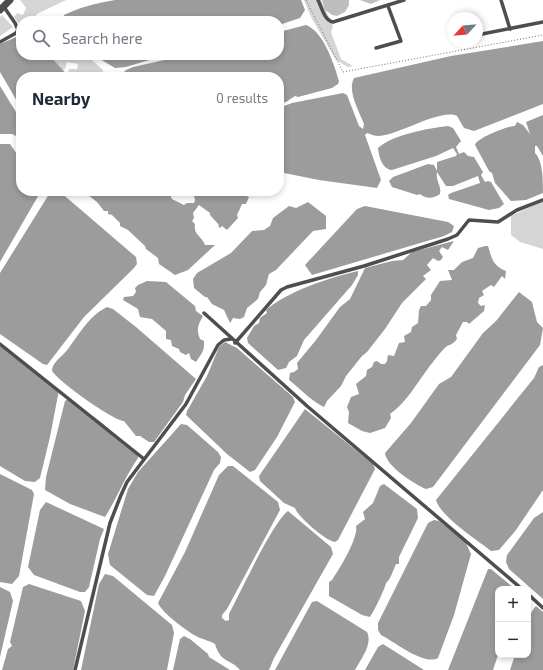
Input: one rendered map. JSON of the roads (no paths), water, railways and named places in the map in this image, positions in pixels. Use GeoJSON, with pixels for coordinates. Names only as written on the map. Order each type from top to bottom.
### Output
{"type":"FeatureCollection","features":[{"type":"Feature","properties":{"kind":"street"},"geometry":{"type":"LineString","coordinates":[[2,8],[10,0]]}},
{"type":"Feature","properties":{"kind":"lane"},"geometry":{"type":"LineString","coordinates":[[318,0],[329,21],[333,22],[404,0]]}},
{"type":"Feature","properties":{"kind":"lane"},"geometry":{"type":"LineString","coordinates":[[500,0],[510,29]]}},
{"type":"Feature","properties":{"kind":"lane"},"geometry":{"type":"LineString","coordinates":[[376,48],[401,41],[388,6]]}},
{"type":"Feature","properties":{"kind":"lane"},"geometry":{"type":"LineString","coordinates":[[2,8],[16,23]]}},
{"type":"Feature","properties":{"kind":"lane"},"geometry":{"type":"LineString","coordinates":[[483,34],[543,22]]}},
{"type":"Feature","properties":{"kind":"lane"},"geometry":{"type":"LineString","coordinates":[[0,42],[16,33]]}},
{"type":"Feature","properties":{"kind":"lane"},"geometry":{"type":"LineString","coordinates":[[235,343],[281,290],[287,287],[364,266],[448,239],[457,235],[469,220],[498,222],[517,210],[543,200]]}},
{"type":"Feature","properties":{"kind":"lane"},"geometry":{"type":"LineString","coordinates":[[204,313],[235,343],[307,406],[518,586]]}},
{"type":"Feature","properties":{"kind":"lane"},"geometry":{"type":"LineString","coordinates":[[75,670],[110,523],[127,482],[163,437],[186,404],[218,345],[224,340],[231,339]]}},
{"type":"Feature","properties":{"kind":"lane"},"geometry":{"type":"LineString","coordinates":[[0,344],[144,459]]}},
{"type":"Feature","properties":{"kind":"lane"},"geometry":{"type":"LineString","coordinates":[[531,597],[543,608]]}}]}
